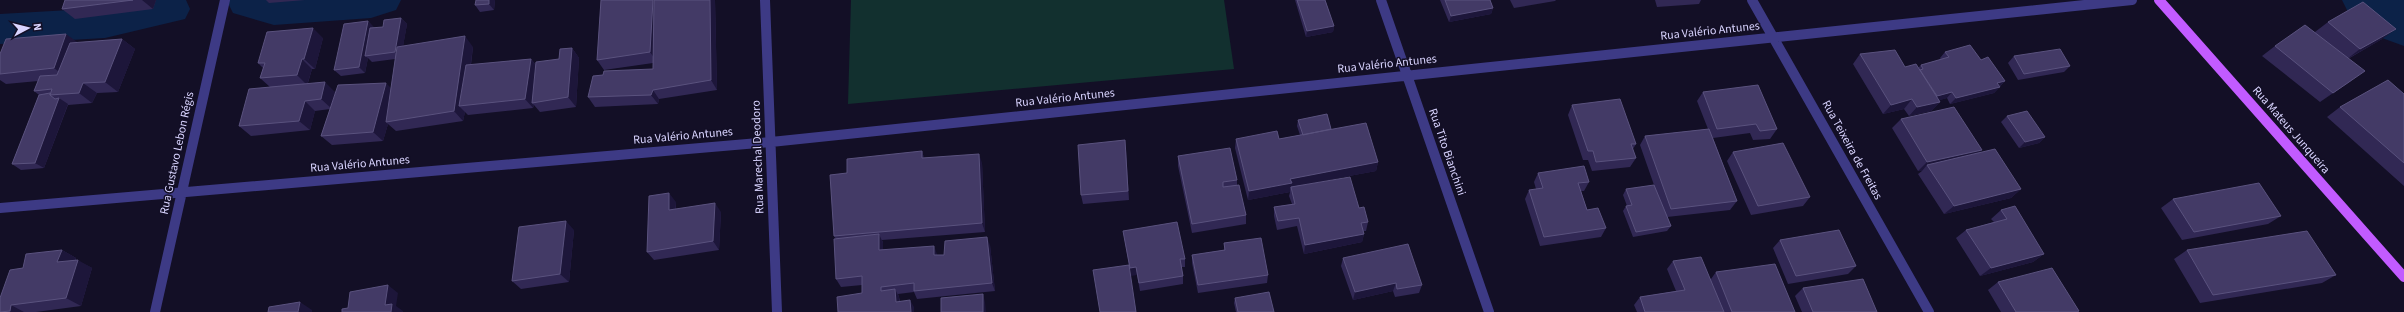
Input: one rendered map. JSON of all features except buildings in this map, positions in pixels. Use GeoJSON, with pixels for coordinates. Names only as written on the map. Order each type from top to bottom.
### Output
{"type":"FeatureCollection","features":[{"type":"Feature","properties":{"kind":"main road","name":"Rua Mateus Junqueira"},"geometry":{"type":"LineString","coordinates":[[2159,0],[2404,276]]}},
{"type":"Feature","properties":{"kind":"street","name":"Rua Gustavo Lebon Régis"},"geometry":{"type":"LineString","coordinates":[[156,312],[225,0]]}},
{"type":"Feature","properties":{"kind":"street","name":"Rua Marechal Deodoro"},"geometry":{"type":"LineString","coordinates":[[765,0],[777,312]]}},
{"type":"Feature","properties":{"kind":"street","name":"Rua Tito Bianchini"},"geometry":{"type":"LineString","coordinates":[[1381,0],[1489,312]]}},
{"type":"Feature","properties":{"kind":"street","name":"Rua Teixeira de Freitas"},"geometry":{"type":"LineString","coordinates":[[1752,0],[1929,312]]}},
{"type":"Feature","properties":{"kind":"street","name":"Rua Valério Antunes"},"geometry":{"type":"LineString","coordinates":[[0,208],[771,142],[2132,0]]}},
{"type":"Feature","properties":{"kind":"green space"},"geometry":{"type":"Polygon","coordinates":[[[851,0],[1224,0],[1234,69],[848,104],[851,0]]]}},
{"type":"Feature","properties":{"kind":"waterway"},"geometry":{"type":"LineString","coordinates":[[246,3],[274,10],[371,3],[383,0]]}},
{"type":"Feature","properties":{"kind":"waterway"},"geometry":{"type":"LineString","coordinates":[[2373,0],[2404,20]]}},
{"type":"Feature","properties":{"kind":"waterway"},"geometry":{"type":"LineString","coordinates":[[0,29],[105,23],[172,9]]}}]}
